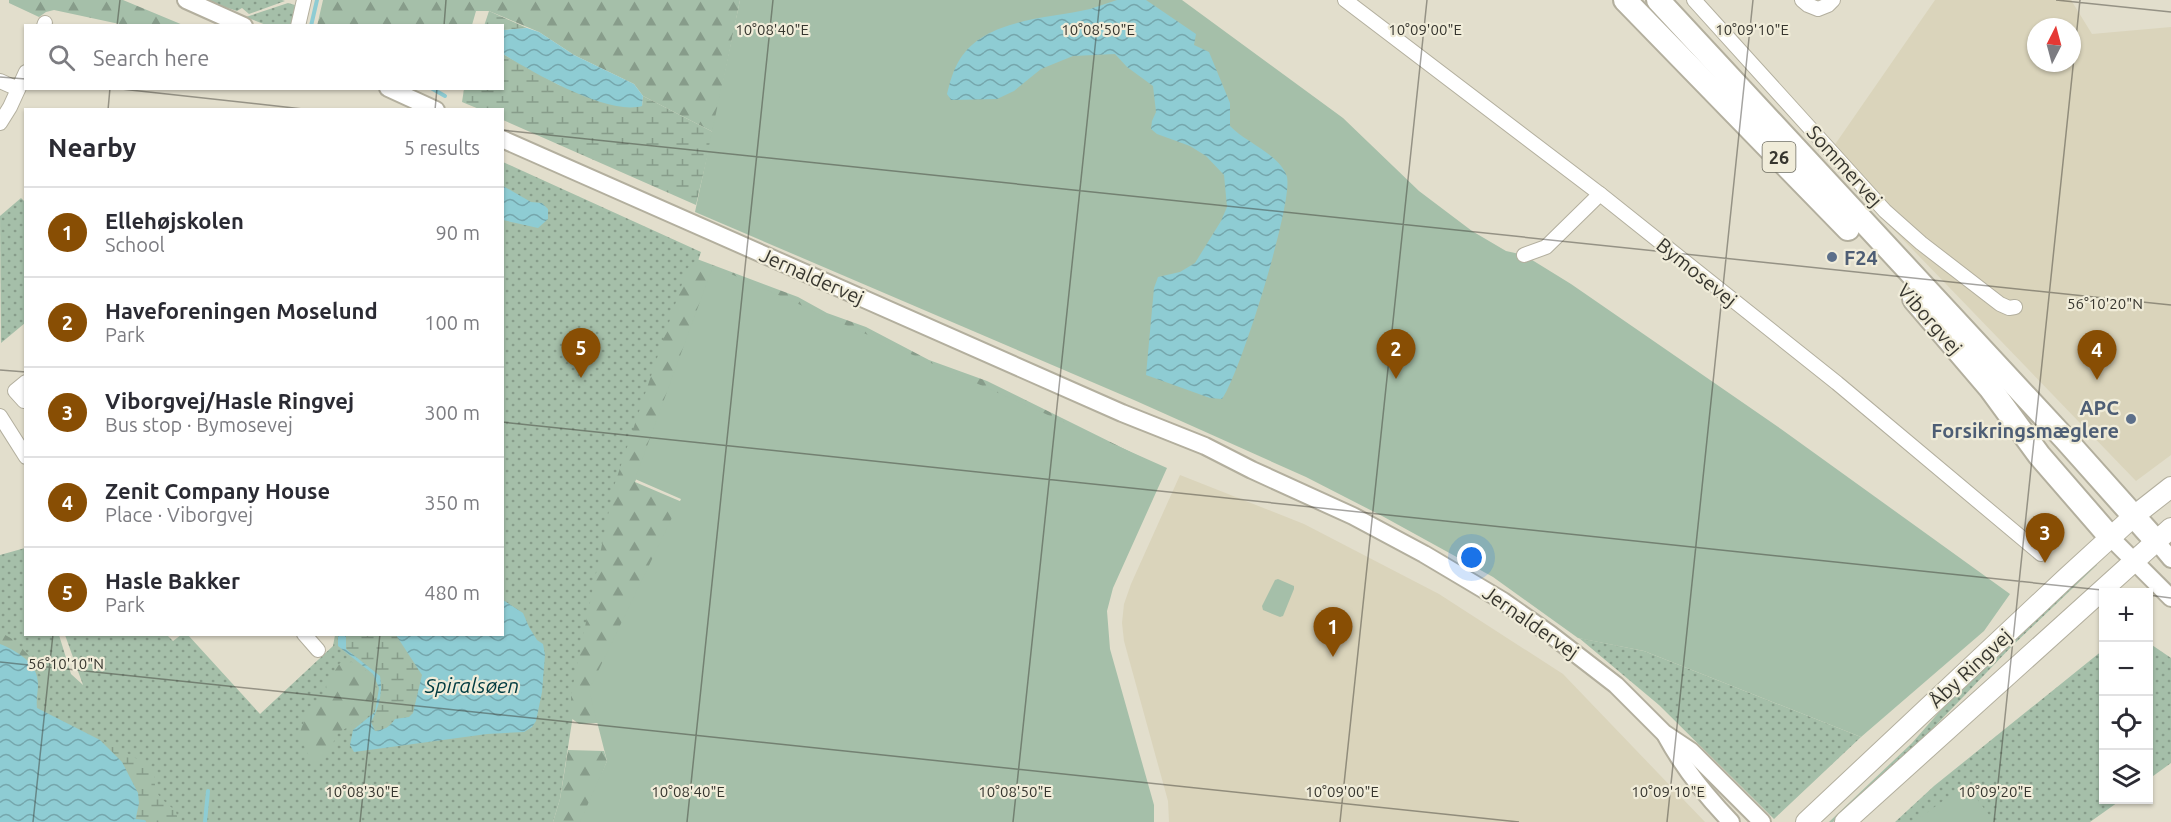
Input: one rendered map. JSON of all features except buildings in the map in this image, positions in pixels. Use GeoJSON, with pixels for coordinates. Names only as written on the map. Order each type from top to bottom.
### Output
{"type":"FeatureCollection","features":[{"type":"Feature","properties":{"kind":"main road","name":"Viborgvej"},"geometry":{"type":"LineString","coordinates":[[1625,0],[1835,214],[1930,317],[1990,388],[2039,455],[2110,538]]}},
{"type":"Feature","properties":{"kind":"main road","name":"Viborgvej"},"geometry":{"type":"LineString","coordinates":[[1658,0],[2134,516],[2163,534]]}},
{"type":"Feature","properties":{"kind":"main road","name":"Åby Ringvej"},"geometry":{"type":"LineString","coordinates":[[1806,822],[2110,538],[2171,487]]}},
{"type":"Feature","properties":{"kind":"main road","name":"Åby Ringvej"},"geometry":{"type":"LineString","coordinates":[[1845,822],[2163,534]]}},
{"type":"Feature","properties":{"kind":"street"},"geometry":{"type":"LineString","coordinates":[[186,0],[240,24]]}},
{"type":"Feature","properties":{"kind":"street"},"geometry":{"type":"LineString","coordinates":[[298,24],[304,0]]}},
{"type":"Feature","properties":{"kind":"street","name":"Bymosevej"},"geometry":{"type":"LineString","coordinates":[[1345,0],[1600,194],[1837,383],[2041,554]]}},
{"type":"Feature","properties":{"kind":"street","name":"Sommervej"},"geometry":{"type":"LineString","coordinates":[[1694,0],[1896,221],[2000,304],[2009,308],[2015,307]]}},
{"type":"Feature","properties":{"kind":"street"},"geometry":{"type":"LineString","coordinates":[[1802,0],[1818,9],[1833,0]]}},
{"type":"Feature","properties":{"kind":"street"},"geometry":{"type":"LineString","coordinates":[[0,123],[24,76]]}},
{"type":"Feature","properties":{"kind":"street"},"geometry":{"type":"LineString","coordinates":[[0,81],[18,89]]}},
{"type":"Feature","properties":{"kind":"street"},"geometry":{"type":"LineString","coordinates":[[392,90],[432,108]]}},
{"type":"Feature","properties":{"kind":"street","name":"Jernaldervej"},"geometry":{"type":"LineString","coordinates":[[504,140],[1122,412],[1181,447],[1202,456],[1252,470],[1389,535],[1503,601],[1576,653],[1616,685],[1664,733],[1691,751],[1762,822]]}},
{"type":"Feature","properties":{"kind":"street"},"geometry":{"type":"LineString","coordinates":[[1524,255],[1546,247],[1600,194]]}},
{"type":"Feature","properties":{"kind":"street"},"geometry":{"type":"LineString","coordinates":[[24,384],[15,391],[24,401]]}},
{"type":"Feature","properties":{"kind":"street"},"geometry":{"type":"LineString","coordinates":[[0,416],[24,454]]}},
{"type":"Feature","properties":{"kind":"street","name":"Viborgvej"},"geometry":{"type":"LineString","coordinates":[[2163,534],[2171,559]]}},
{"type":"Feature","properties":{"kind":"street","name":"Viborgvej"},"geometry":{"type":"LineString","coordinates":[[2110,538],[2171,598]]}},
{"type":"Feature","properties":{"kind":"street"},"geometry":{"type":"LineString","coordinates":[[306,636],[318,650]]}},
{"type":"Feature","properties":{"kind":"street","name":"Jernaldervej"},"geometry":{"type":"LineString","coordinates":[[1664,733],[1681,764],[1701,790],[1731,822]]}},
{"type":"Feature","properties":{"kind":"shaded area"},"geometry":{"type":"Polygon","coordinates":[[[1935,0],[2071,0],[2092,34],[2171,27],[2171,455],[2136,481],[1890,226],[1827,156],[1935,0]]]}},
{"type":"Feature","properties":{"kind":"shaded area"},"geometry":{"type":"Polygon","coordinates":[[[1180,475],[1304,524],[1439,594],[1563,674],[1705,822],[1169,822],[1168,801],[1124,641],[1122,623],[1124,604],[1131,584],[1180,475]]]}},
{"type":"Feature","properties":{"kind":"green space"},"geometry":{"type":"Polygon","coordinates":[[[9,0],[123,0],[181,24],[119,24],[54,10],[39,17],[9,3],[9,0]]]}},
{"type":"Feature","properties":{"kind":"green space"},"geometry":{"type":"Polygon","coordinates":[[[203,0],[285,1],[249,14],[242,8],[237,11],[203,0]]]}},
{"type":"Feature","properties":{"kind":"green space"},"geometry":{"type":"Polygon","coordinates":[[[323,0],[740,0],[713,132],[643,96],[634,84],[574,55],[539,32],[489,11],[476,11],[472,24],[317,24],[323,0]]]}},
{"type":"Feature","properties":{"kind":"green space"},"geometry":{"type":"Polygon","coordinates":[[[740,0],[1182,0],[1343,118],[1419,191],[1472,231],[1506,251],[1524,255],[1571,284],[1781,429],[2010,594],[1984,631],[1861,737],[1644,651],[1578,638],[1493,577],[1306,477],[1134,400],[695,212],[740,0]]]}},
{"type":"Feature","properties":{"kind":"green space"},"geometry":{"type":"Polygon","coordinates":[[[288,3],[295,5],[291,24],[264,24],[246,17],[288,3]]]}},
{"type":"Feature","properties":{"kind":"green space"},"geometry":{"type":"Polygon","coordinates":[[[489,11],[527,28],[504,30],[504,24],[485,24],[489,11]]]}},
{"type":"Feature","properties":{"kind":"green space"},"geometry":{"type":"Polygon","coordinates":[[[504,55],[559,85],[642,106],[643,96],[713,132],[696,205],[504,120],[504,108],[477,108],[462,102],[464,90],[504,90],[504,55]]]}},
{"type":"Feature","properties":{"kind":"green space"},"geometry":{"type":"Polygon","coordinates":[[[504,162],[701,252],[616,504],[585,638],[560,799],[553,822],[0,822],[0,555],[24,548],[24,636],[59,636],[71,674],[83,685],[65,636],[168,636],[173,641],[180,636],[189,636],[260,714],[333,646],[335,636],[504,636],[504,162]]]}},
{"type":"Feature","properties":{"kind":"green space"},"geometry":{"type":"Polygon","coordinates":[[[21,198],[24,201],[24,324],[1,343],[0,216],[21,198]]]}},
{"type":"Feature","properties":{"kind":"green space"},"geometry":{"type":"Polygon","coordinates":[[[697,259],[798,297],[827,313],[866,327],[929,360],[987,381],[1165,469],[718,284],[635,482],[682,502],[634,721],[579,724],[571,718],[571,695],[614,486],[687,269],[697,259]]]}},
{"type":"Feature","properties":{"kind":"green space"},"geometry":{"type":"Polygon","coordinates":[[[713,266],[1167,468],[1113,588],[1107,611],[1110,649],[1154,805],[1154,822],[580,822],[607,761],[589,690],[681,499],[635,479],[713,266]]]}},
{"type":"Feature","properties":{"kind":"green space"},"geometry":{"type":"Polygon","coordinates":[[[2095,562],[2097,565],[2012,646],[1915,747],[1833,822],[1829,822],[1912,743],[1961,687],[2095,562]]]}},
{"type":"Feature","properties":{"kind":"green space"},"geometry":{"type":"Polygon","coordinates":[[[1278,579],[1294,586],[1283,616],[1280,617],[1263,610],[1262,606],[1275,580],[1278,579]]]}},
{"type":"Feature","properties":{"kind":"green space"},"geometry":{"type":"Polygon","coordinates":[[[0,632],[14,640],[52,680],[46,703],[41,675],[0,640],[0,632]]]}},
{"type":"Feature","properties":{"kind":"green space"},"geometry":{"type":"Polygon","coordinates":[[[346,636],[397,636],[422,675],[413,713],[409,717],[395,719],[386,728],[375,731],[371,722],[380,700],[380,676],[346,649],[346,636]]]}},
{"type":"Feature","properties":{"kind":"green space"},"geometry":{"type":"Polygon","coordinates":[[[1579,638],[1644,651],[1861,737],[1774,819],[1659,705],[1579,638]]]}},
{"type":"Feature","properties":{"kind":"green space"},"geometry":{"type":"Polygon","coordinates":[[[2153,646],[2171,658],[2171,763],[2153,776],[2153,646]]]}},
{"type":"Feature","properties":{"kind":"green space"},"geometry":{"type":"Polygon","coordinates":[[[2099,653],[2099,804],[2115,804],[2090,822],[1895,822],[1934,786],[2099,653]]]}},
{"type":"Feature","properties":{"kind":"green space"},"geometry":{"type":"Polygon","coordinates":[[[352,662],[371,676],[376,695],[373,704],[361,718],[336,734],[331,751],[321,762],[313,761],[299,735],[309,707],[327,695],[326,684],[340,663],[352,662]]]}},
{"type":"Feature","properties":{"kind":"green space"},"geometry":{"type":"Polygon","coordinates":[[[100,740],[155,768],[156,789],[164,801],[176,811],[178,822],[135,822],[139,803],[122,762],[100,740]]]}},
{"type":"Feature","properties":{"kind":"green space"},"geometry":{"type":"Polygon","coordinates":[[[568,750],[604,751],[607,761],[583,822],[553,822],[560,799],[568,750]]]}},
{"type":"Feature","properties":{"kind":"green space"},"geometry":{"type":"Polygon","coordinates":[[[1966,784],[1994,822],[1914,822],[1966,784]]]}},
{"type":"Feature","properties":{"kind":"water"},"geometry":{"type":"Polygon","coordinates":[[[1117,0],[1146,0],[1196,34],[1194,45],[1209,52],[1230,103],[1230,126],[1278,162],[1287,177],[1287,194],[1282,220],[1264,289],[1241,358],[1222,399],[1210,398],[1146,375],[1154,288],[1158,277],[1180,272],[1195,263],[1227,207],[1224,175],[1206,156],[1190,146],[1157,134],[1151,129],[1156,112],[1153,86],[1127,67],[1115,54],[1073,56],[1041,69],[1014,91],[997,99],[951,100],[947,94],[960,59],[971,45],[985,35],[1019,22],[1090,9],[1117,0]]]}},
{"type":"Feature","properties":{"kind":"water"},"geometry":{"type":"Polygon","coordinates":[[[527,28],[539,32],[574,55],[634,84],[643,96],[642,106],[610,105],[591,99],[532,71],[504,55],[504,30],[527,28]]]}},
{"type":"Feature","properties":{"kind":"water"},"geometry":{"type":"Polygon","coordinates":[[[504,187],[531,202],[542,203],[548,209],[548,219],[538,228],[504,220],[504,187]]]}},
{"type":"Feature","properties":{"kind":"water","name":"Spiralsøen"},"geometry":{"type":"Polygon","coordinates":[[[504,601],[523,613],[537,640],[543,644],[545,655],[542,692],[536,721],[524,732],[487,734],[354,752],[350,745],[353,730],[375,712],[379,688],[373,674],[338,646],[338,636],[346,636],[346,649],[380,676],[380,700],[371,722],[375,731],[389,726],[395,719],[409,717],[413,713],[422,675],[397,636],[504,636],[504,601]]]}},
{"type":"Feature","properties":{"kind":"water"},"geometry":{"type":"Polygon","coordinates":[[[0,644],[19,654],[34,670],[38,684],[37,708],[100,740],[122,762],[138,793],[139,803],[135,822],[0,822],[0,644]]]}},
{"type":"Feature","properties":{"kind":"waterway"},"geometry":{"type":"LineString","coordinates":[[311,24],[317,0]]}},
{"type":"Feature","properties":{"kind":"waterway"},"geometry":{"type":"LineString","coordinates":[[434,90],[445,96]]}},
{"type":"Feature","properties":{"kind":"waterway"},"geometry":{"type":"LineString","coordinates":[[205,822],[208,791]]}},
{"type":"Feature","properties":{"kind":"waterway"},"geometry":{"type":"LineString","coordinates":[[135,821],[144,822]]}},
{"type":"Feature","properties":{"kind":"place","name":"F24"},"geometry":{"type":"Point","coordinates":[1832,257]}},
{"type":"Feature","properties":{"kind":"place","name":"Hasle Bakker"},"geometry":{"type":"Point","coordinates":[581,378]}},
{"type":"Feature","properties":{"kind":"place","name":"Haveforeningen Moselund"},"geometry":{"type":"Point","coordinates":[1396,379]}},
{"type":"Feature","properties":{"kind":"place","name":"Zenit Company House"},"geometry":{"type":"Point","coordinates":[2097,380]}},
{"type":"Feature","properties":{"kind":"place","name":"APC Forsikringsmæglere"},"geometry":{"type":"Point","coordinates":[2131,419]}},
{"type":"Feature","properties":{"kind":"place","name":"Viborgvej/Hasle Ringvej"},"geometry":{"type":"Point","coordinates":[2045,563]}},
{"type":"Feature","properties":{"kind":"place","name":"Ellehøjskolen"},"geometry":{"type":"Point","coordinates":[1333,657]}}]}
